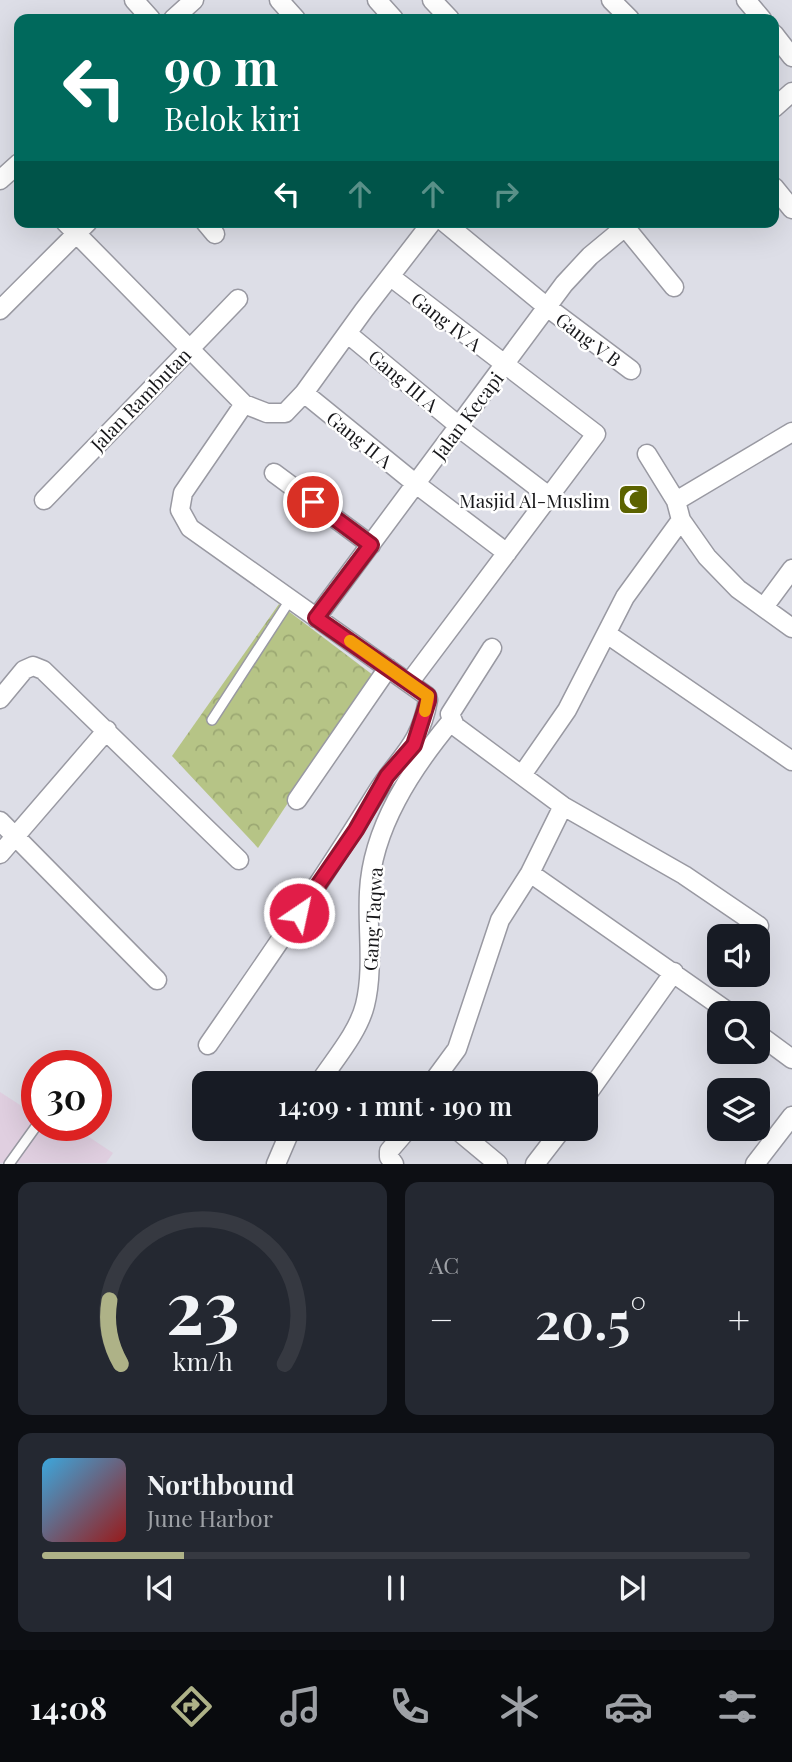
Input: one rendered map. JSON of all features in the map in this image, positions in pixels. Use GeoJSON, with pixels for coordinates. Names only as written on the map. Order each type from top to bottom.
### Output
{"type":"FeatureCollection","features":[{"type":"Feature","properties":{"kind":"street"},"geometry":{"type":"LineString","coordinates":[[134,0],[147,14]]}},
{"type":"Feature","properties":{"kind":"street"},"geometry":{"type":"LineString","coordinates":[[180,14],[194,0]]}},
{"type":"Feature","properties":{"kind":"street"},"geometry":{"type":"LineString","coordinates":[[279,0],[292,14]]}},
{"type":"Feature","properties":{"kind":"street"},"geometry":{"type":"LineString","coordinates":[[377,0],[390,14]]}},
{"type":"Feature","properties":{"kind":"street"},"geometry":{"type":"LineString","coordinates":[[432,0],[445,14]]}},
{"type":"Feature","properties":{"kind":"street"},"geometry":{"type":"LineString","coordinates":[[746,0],[758,14]]}},
{"type":"Feature","properties":{"kind":"street"},"geometry":{"type":"LineString","coordinates":[[779,40],[792,57]]}},
{"type":"Feature","properties":{"kind":"street"},"geometry":{"type":"LineString","coordinates":[[779,193],[792,209]]}},
{"type":"Feature","properties":{"kind":"street"},"geometry":{"type":"LineString","coordinates":[[0,310],[74,228]]}},
{"type":"Feature","properties":{"kind":"street"},"geometry":{"type":"LineString","coordinates":[[78,228],[244,404],[267,413],[285,413],[304,393],[428,228]]}},
{"type":"Feature","properties":{"kind":"street","name":"Gang V B"},"geometry":{"type":"LineString","coordinates":[[451,228],[547,307],[631,370]]}},
{"type":"Feature","properties":{"kind":"street","name":"Jalan Kecapi"},"geometry":{"type":"LineString","coordinates":[[316,618],[547,307],[583,264],[622,228]]}},
{"type":"Feature","properties":{"kind":"street"},"geometry":{"type":"LineString","coordinates":[[629,228],[674,287]]}},
{"type":"Feature","properties":{"kind":"street","name":"Gang IV A"},"geometry":{"type":"LineString","coordinates":[[391,277],[596,434],[550,497]]}},
{"type":"Feature","properties":{"kind":"street","name":"Jalan Rambutan"},"geometry":{"type":"LineString","coordinates":[[44,500],[238,299]]}},
{"type":"Feature","properties":{"kind":"street","name":"Gang III A"},"geometry":{"type":"LineString","coordinates":[[348,334],[458,427],[550,497]]}},
{"type":"Feature","properties":{"kind":"street","name":"Gang II A"},"geometry":{"type":"LineString","coordinates":[[304,393],[415,484],[507,553]]}},
{"type":"Feature","properties":{"kind":"street"},"geometry":{"type":"LineString","coordinates":[[244,404],[183,493],[180,510],[190,528],[409,683],[550,497]]}},
{"type":"Feature","properties":{"kind":"street"},"geometry":{"type":"LineString","coordinates":[[676,501],[792,432]]}},
{"type":"Feature","properties":{"kind":"street"},"geometry":{"type":"LineString","coordinates":[[647,454],[676,501],[681,520],[722,575],[792,628]]}},
{"type":"Feature","properties":{"kind":"street"},"geometry":{"type":"LineString","coordinates":[[274,473],[371,545]]}},
{"type":"Feature","properties":{"kind":"street"},"geometry":{"type":"LineString","coordinates":[[522,775],[567,710],[632,587],[681,520]]}},
{"type":"Feature","properties":{"kind":"street"},"geometry":{"type":"LineString","coordinates":[[764,607],[792,569]]}},
{"type":"Feature","properties":{"kind":"street"},"geometry":{"type":"LineString","coordinates":[[607,634],[792,761]]}},
{"type":"Feature","properties":{"kind":"street","name":"Gang Taqwa"},"geometry":{"type":"LineString","coordinates":[[325,1071],[365,1007],[368,988],[371,871],[383,828],[420,758],[452,720],[450,713],[492,648]]}},
{"type":"Feature","properties":{"kind":"street"},"geometry":{"type":"LineString","coordinates":[[0,699],[24,670],[33,666],[43,670],[239,860]]}},
{"type":"Feature","properties":{"kind":"street"},"geometry":{"type":"LineString","coordinates":[[298,800],[388,668]]}},
{"type":"Feature","properties":{"kind":"street","name":"Gang Taqwa"},"geometry":{"type":"LineString","coordinates":[[208,1045],[356,830],[387,776],[414,745],[428,704],[428,696],[409,683]]}},
{"type":"Feature","properties":{"kind":"street"},"geometry":{"type":"LineString","coordinates":[[452,720],[459,729],[563,806],[684,875],[756,924]]}},
{"type":"Feature","properties":{"kind":"street"},"geometry":{"type":"LineString","coordinates":[[0,854],[107,730]]}},
{"type":"Feature","properties":{"kind":"street"},"geometry":{"type":"LineString","coordinates":[[441,1071],[457,1049],[500,920],[530,873],[563,806]]}},
{"type":"Feature","properties":{"kind":"street"},"geometry":{"type":"LineString","coordinates":[[0,821],[157,980]]}},
{"type":"Feature","properties":{"kind":"street"},"geometry":{"type":"LineString","coordinates":[[530,873],[714,1001]]}},
{"type":"Feature","properties":{"kind":"street"},"geometry":{"type":"LineString","coordinates":[[598,1079],[674,972]]}},
{"type":"Feature","properties":{"kind":"street"},"geometry":{"type":"LineString","coordinates":[[770,1043],[792,1059]]}},
{"type":"Feature","properties":{"kind":"street"},"geometry":{"type":"LineString","coordinates":[[755,1164],[792,1116]]}},
{"type":"Feature","properties":{"kind":"street"},"geometry":{"type":"LineString","coordinates":[[276,1164],[286,1141]]}},
{"type":"Feature","properties":{"kind":"street"},"geometry":{"type":"LineString","coordinates":[[394,1164],[389,1157],[389,1151],[398,1141]]}},
{"type":"Feature","properties":{"kind":"street"},"geometry":{"type":"LineString","coordinates":[[470,1141],[498,1164]]}},
{"type":"Feature","properties":{"kind":"street"},"geometry":{"type":"LineString","coordinates":[[535,1164],[553,1141]]}},
{"type":"Feature","properties":{"kind":"lane"},"geometry":{"type":"LineString","coordinates":[[212,720],[290,600]]}},
{"type":"Feature","properties":{"kind":"lane"},"geometry":{"type":"LineString","coordinates":[[9,1164],[26,1141]]}},
{"type":"Feature","properties":{"kind":"shaded area"},"geometry":{"type":"Polygon","coordinates":[[[0,1092],[21,1106],[21,1141],[95,1141],[113,1153],[106,1163],[0,1163],[0,1092]]]}},
{"type":"Feature","properties":{"kind":"green space"},"geometry":{"type":"Polygon","coordinates":[[[279,604],[373,675],[258,848],[172,756],[279,604]]]}},
{"type":"Feature","properties":{"kind":"slow traffic"},"geometry":{"type":"LineString","coordinates":[[350,641],[428,696],[425,711]]}},
{"type":"Feature","properties":{"kind":"place","name":"Masjid Al-Muslim"},"geometry":{"type":"Point","coordinates":[633,500]}},
{"type":"Feature","properties":{"kind":"route"},"geometry":{"type":"LineString","coordinates":[[299,913],[356,830],[387,776],[414,745],[428,704],[428,696],[316,618],[371,545],[313,502]]}}]}
